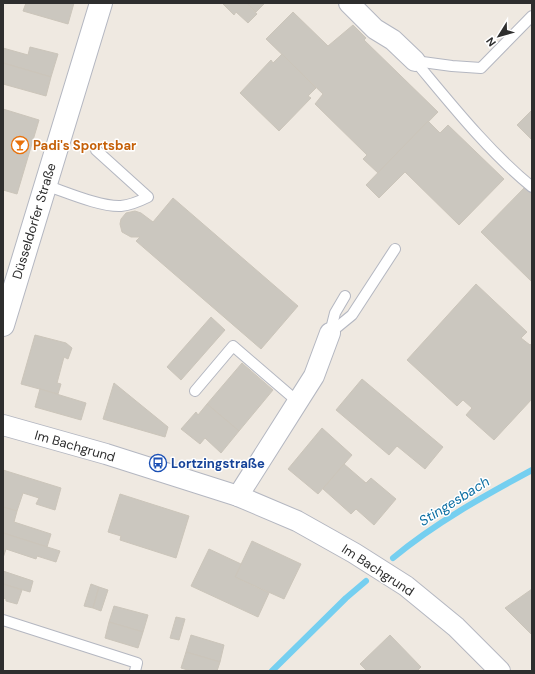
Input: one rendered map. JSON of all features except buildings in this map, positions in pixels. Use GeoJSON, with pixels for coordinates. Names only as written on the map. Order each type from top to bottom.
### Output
{"type":"FeatureCollection","features":[{"type":"Feature","properties":{"kind":"main road","name":"Düsseldorfer Straße"},"geometry":{"type":"LineString","coordinates":[[3,325],[101,3]]}},
{"type":"Feature","properties":{"kind":"street"},"geometry":{"type":"LineString","coordinates":[[349,3],[375,29],[393,40],[414,61]]}},
{"type":"Feature","properties":{"kind":"street"},"geometry":{"type":"LineString","coordinates":[[238,496],[314,376],[330,333]]}},
{"type":"Feature","properties":{"kind":"street","name":"Im Bachgrund"},"geometry":{"type":"LineString","coordinates":[[3,425],[106,454],[238,496],[297,521],[354,553],[406,586],[456,627],[500,671]]}},
{"type":"Feature","properties":{"kind":"lane"},"geometry":{"type":"LineString","coordinates":[[414,61],[482,68],[532,16]]}},
{"type":"Feature","properties":{"kind":"lane"},"geometry":{"type":"LineString","coordinates":[[414,61],[450,103],[501,158],[532,187]]}},
{"type":"Feature","properties":{"kind":"lane"},"geometry":{"type":"LineString","coordinates":[[45,185],[107,204],[121,206],[134,204],[148,197],[96,150]]}},
{"type":"Feature","properties":{"kind":"lane"},"geometry":{"type":"LineString","coordinates":[[330,333],[352,315],[395,249]]}},
{"type":"Feature","properties":{"kind":"lane"},"geometry":{"type":"LineString","coordinates":[[330,333],[335,313],[345,296]]}},
{"type":"Feature","properties":{"kind":"lane"},"geometry":{"type":"LineString","coordinates":[[195,391],[233,346],[298,402]]}},
{"type":"Feature","properties":{"kind":"lane"},"geometry":{"type":"LineString","coordinates":[[3,620],[137,663],[135,671]]}},
{"type":"Feature","properties":{"kind":"waterway","name":"Stingesbach"},"geometry":{"type":"LineString","coordinates":[[393,558],[409,545],[443,522],[478,500],[532,470]]}},
{"type":"Feature","properties":{"kind":"waterway","name":"Stingesbach"},"geometry":{"type":"LineString","coordinates":[[272,671],[346,598],[366,581]]}},
{"type":"Feature","properties":{"kind":"place","name":"Padi's Sportsbar"},"geometry":{"type":"Point","coordinates":[20,145]}},
{"type":"Feature","properties":{"kind":"place","name":"Lortzingstraße"},"geometry":{"type":"Point","coordinates":[158,463]}}]}
